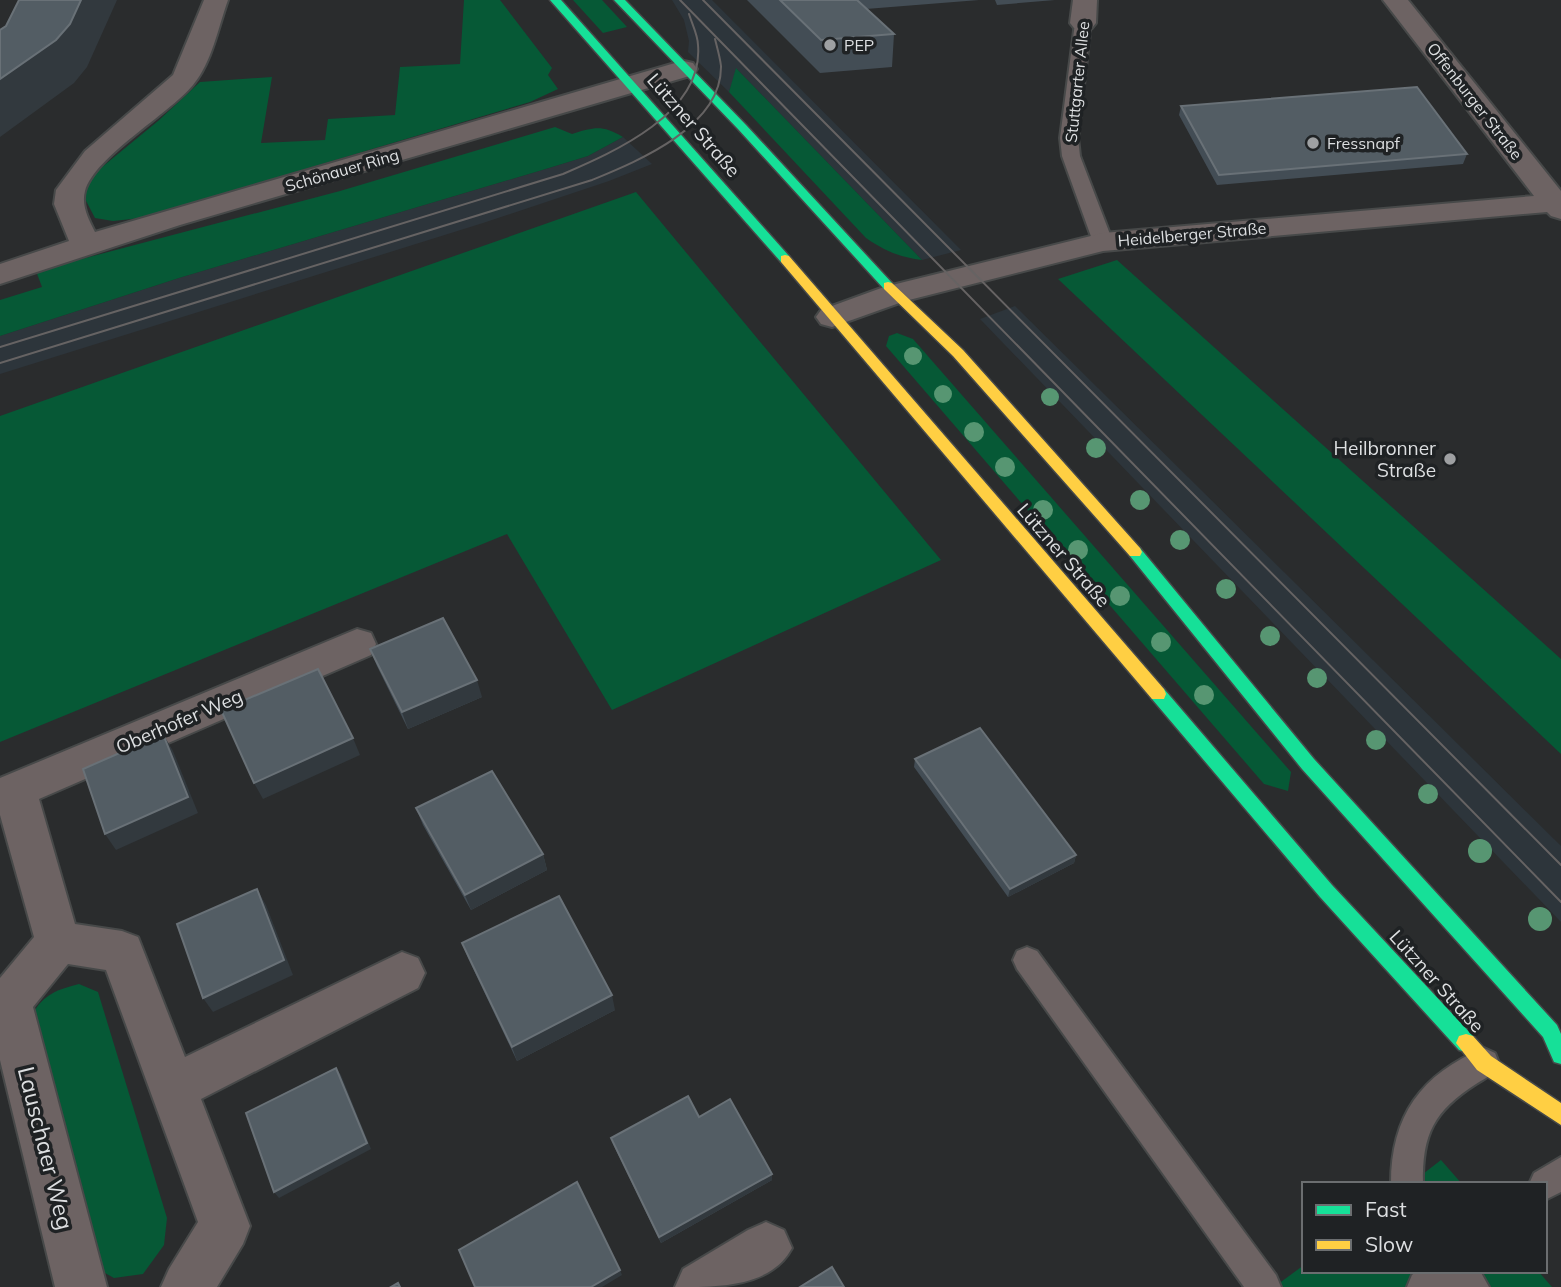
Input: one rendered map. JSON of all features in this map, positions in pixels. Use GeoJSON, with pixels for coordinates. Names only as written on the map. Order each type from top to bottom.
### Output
{"type":"FeatureCollection","features":[{"type":"Feature","properties":{"kind":"main road","name":"Lützner Straße"},"geometry":{"type":"LineString","coordinates":[[555,0],[791,267],[1326,891],[1484,1063],[1561,1115]]}},
{"type":"Feature","properties":{"kind":"main road","name":"Lützner Straße"},"geometry":{"type":"LineString","coordinates":[[619,0],[895,294],[958,353],[1150,569],[1308,764],[1550,1031],[1561,1055]]}},
{"type":"Feature","properties":{"kind":"street"},"geometry":{"type":"LineString","coordinates":[[85,244],[68,202],[75,178],[99,153],[142,118],[184,78],[216,0]]}},
{"type":"Feature","properties":{"kind":"street","name":"Offenburger Straße"},"geometry":{"type":"LineString","coordinates":[[1395,0],[1559,204]]}},
{"type":"Feature","properties":{"kind":"street","name":"Schönauer Ring"},"geometry":{"type":"LineString","coordinates":[[0,274],[85,244],[684,69]]}},
{"type":"Feature","properties":{"kind":"street","name":"Heidelberger Straße"},"geometry":{"type":"LineString","coordinates":[[832,317],[895,294],[1103,242],[1559,204]]}},
{"type":"Feature","properties":{"kind":"street","name":"Oberhofer Weg"},"geometry":{"type":"LineString","coordinates":[[8,793],[357,644]]}},
{"type":"Feature","properties":{"kind":"street"},"geometry":{"type":"LineString","coordinates":[[8,793],[58,942],[122,952],[225,1226],[187,1287]]}},
{"type":"Feature","properties":{"kind":"street","name":"Lauschaer Weg"},"geometry":{"type":"LineString","coordinates":[[58,942],[9,1002],[81,1287]]}},
{"type":"Feature","properties":{"kind":"street"},"geometry":{"type":"LineString","coordinates":[[173,1088],[402,973]]}},
{"type":"Feature","properties":{"kind":"street"},"geometry":{"type":"LineString","coordinates":[[701,1287],[766,1248]]}},
{"type":"Feature","properties":{"kind":"lane","name":"Stuttgarter Allee"},"geometry":{"type":"LineString","coordinates":[[1084,12],[1069,138],[1071,156],[1103,242]]}},
{"type":"Feature","properties":{"kind":"lane"},"geometry":{"type":"LineString","coordinates":[[1027,960],[1265,1287]]}},
{"type":"Feature","properties":{"kind":"lane"},"geometry":{"type":"LineString","coordinates":[[1407,1182],[1405,1160],[1412,1128],[1430,1101],[1450,1081],[1484,1063]]}},
{"type":"Feature","properties":{"kind":"lane"},"geometry":{"type":"LineString","coordinates":[[1424,1287],[1442,1273]]}},
{"type":"Feature","properties":{"kind":"lane"},"geometry":{"type":"LineString","coordinates":[[1458,1273],[1472,1287]]}},
{"type":"Feature","properties":{"kind":"shaded area"},"geometry":{"type":"Polygon","coordinates":[[[672,0],[712,0],[961,250],[922,260],[737,69],[729,92],[688,52],[689,41],[684,20],[672,0]]]}},
{"type":"Feature","properties":{"kind":"shaded area"},"geometry":{"type":"Polygon","coordinates":[[[623,137],[652,164],[483,223],[0,374],[0,336],[179,278],[588,156],[623,137]]]}},
{"type":"Feature","properties":{"kind":"shaded area"},"geometry":{"type":"Polygon","coordinates":[[[1015,306],[1561,846],[1561,922],[980,319],[1015,306]]]}},
{"type":"Feature","properties":{"kind":"green space"},"geometry":{"type":"Polygon","coordinates":[[[464,0],[500,0],[552,68],[548,75],[558,89],[530,102],[141,218],[113,221],[95,218],[84,197],[86,184],[96,172],[200,82],[272,77],[261,143],[325,140],[328,119],[395,115],[400,67],[460,64],[464,0]]]}},
{"type":"Feature","properties":{"kind":"green space"},"geometry":{"type":"Polygon","coordinates":[[[573,0],[602,0],[627,27],[603,33],[573,0]]]}},
{"type":"Feature","properties":{"kind":"green space"},"geometry":{"type":"Polygon","coordinates":[[[736,68],[922,260],[892,253],[866,238],[729,92],[736,68]]]}},
{"type":"Feature","properties":{"kind":"green space"},"geometry":{"type":"Polygon","coordinates":[[[555,127],[572,134],[604,129],[623,137],[588,156],[179,278],[0,336],[0,300],[42,287],[36,271],[340,191],[555,127]]]}},
{"type":"Feature","properties":{"kind":"green space"},"geometry":{"type":"Polygon","coordinates":[[[636,192],[941,560],[612,710],[507,534],[0,742],[0,416],[636,192]]]}},
{"type":"Feature","properties":{"kind":"green space"},"geometry":{"type":"Polygon","coordinates":[[[1117,260],[1561,659],[1561,754],[1058,279],[1117,260]]]}},
{"type":"Feature","properties":{"kind":"green space"},"geometry":{"type":"Polygon","coordinates":[[[897,333],[913,339],[1291,772],[1288,791],[1264,784],[886,346],[889,336],[897,333]]]}},
{"type":"Feature","properties":{"kind":"green space"},"geometry":{"type":"Polygon","coordinates":[[[79,984],[98,992],[167,1218],[164,1245],[143,1274],[114,1278],[96,1268],[27,1024],[47,996],[79,984]]]}},
{"type":"Feature","properties":{"kind":"green space"},"geometry":{"type":"Polygon","coordinates":[[[1441,1160],[1460,1182],[1413,1182],[1441,1160]]]}},
{"type":"Feature","properties":{"kind":"green space"},"geometry":{"type":"Polygon","coordinates":[[[1302,1266],[1302,1273],[1540,1273],[1552,1287],[1274,1287],[1302,1266]]]}},
{"type":"Feature","properties":{"kind":"building"},"geometry":{"type":"Polygon","coordinates":[[[19,0],[81,0],[70,24],[56,40],[0,79],[0,30],[6,26],[19,0]]]}},
{"type":"Feature","properties":{"kind":"building"},"geometry":{"type":"Polygon","coordinates":[[[780,0],[857,0],[894,34],[821,40],[780,0]]]}},
{"type":"Feature","properties":{"kind":"building"},"geometry":{"type":"Polygon","coordinates":[[[1417,87],[1467,154],[1219,175],[1181,106],[1417,87]]]}},
{"type":"Feature","properties":{"kind":"building"},"geometry":{"type":"Polygon","coordinates":[[[443,618],[477,680],[402,712],[370,649],[443,618]]]}},
{"type":"Feature","properties":{"kind":"building"},"geometry":{"type":"Polygon","coordinates":[[[318,669],[353,738],[254,783],[221,710],[318,669]]]}},
{"type":"Feature","properties":{"kind":"building"},"geometry":{"type":"Polygon","coordinates":[[[980,728],[1076,855],[1010,889],[915,759],[980,728]]]}},
{"type":"Feature","properties":{"kind":"building"},"geometry":{"type":"Polygon","coordinates":[[[163,734],[188,797],[105,834],[83,769],[163,734]]]}},
{"type":"Feature","properties":{"kind":"building"},"geometry":{"type":"Polygon","coordinates":[[[492,771],[543,854],[465,895],[416,808],[492,771]]]}},
{"type":"Feature","properties":{"kind":"building"},"geometry":{"type":"Polygon","coordinates":[[[257,889],[284,960],[203,998],[177,924],[257,889]]]}},
{"type":"Feature","properties":{"kind":"building"},"geometry":{"type":"Polygon","coordinates":[[[559,896],[612,995],[512,1047],[462,943],[559,896]]]}},
{"type":"Feature","properties":{"kind":"building"},"geometry":{"type":"Polygon","coordinates":[[[336,1068],[367,1143],[274,1192],[246,1113],[336,1068]]]}},
{"type":"Feature","properties":{"kind":"building"},"geometry":{"type":"Polygon","coordinates":[[[688,1096],[699,1117],[730,1099],[772,1174],[659,1237],[611,1138],[688,1096]]]}},
{"type":"Feature","properties":{"kind":"building"},"geometry":{"type":"Polygon","coordinates":[[[577,1182],[620,1270],[591,1287],[475,1287],[459,1250],[577,1182]]]}},
{"type":"Feature","properties":{"kind":"building"},"geometry":{"type":"Polygon","coordinates":[[[832,1267],[844,1287],[800,1287],[832,1267]]]}},
{"type":"Feature","properties":{"kind":"tram line"},"geometry":{"type":"LineString","coordinates":[[680,0],[1561,902]]}},
{"type":"Feature","properties":{"kind":"tram line"},"geometry":{"type":"LineString","coordinates":[[703,0],[1561,865]]}},
{"type":"Feature","properties":{"kind":"tram line"},"geometry":{"type":"LineString","coordinates":[[0,347],[563,174],[606,154],[652,127],[687,91],[696,69],[698,45],[689,14]]}},
{"type":"Feature","properties":{"kind":"tram line"},"geometry":{"type":"LineString","coordinates":[[0,363],[592,180],[632,163],[674,139],[708,107],[718,88],[721,66],[715,39]]}},
{"type":"Feature","properties":{"kind":"traffic: fast"},"geometry":{"type":"LineString","coordinates":[[555,0],[785,259]]}},
{"type":"Feature","properties":{"kind":"traffic: fast"},"geometry":{"type":"LineString","coordinates":[[619,0],[742,127],[888,286]]}},
{"type":"Feature","properties":{"kind":"traffic: fast"},"geometry":{"type":"LineString","coordinates":[[1135,552],[1308,764],[1550,1031],[1561,1055]]}},
{"type":"Feature","properties":{"kind":"traffic: fast"},"geometry":{"type":"LineString","coordinates":[[1158,694],[1326,891],[1466,1043]]}},
{"type":"Feature","properties":{"kind":"traffic: slow"},"geometry":{"type":"LineString","coordinates":[[785,259],[1158,694]]}},
{"type":"Feature","properties":{"kind":"traffic: slow"},"geometry":{"type":"LineString","coordinates":[[888,286],[958,353],[1135,552]]}},
{"type":"Feature","properties":{"kind":"traffic: slow"},"geometry":{"type":"LineString","coordinates":[[1466,1043],[1484,1063],[1561,1115]]}},
{"type":"Feature","properties":{"kind":"place","name":"PEP"},"geometry":{"type":"Point","coordinates":[830,45]}},
{"type":"Feature","properties":{"kind":"place","name":"Fressnapf"},"geometry":{"type":"Point","coordinates":[1313,143]}},
{"type":"Feature","properties":{"kind":"place","name":"Heilbronner Straße"},"geometry":{"type":"Point","coordinates":[1450,459]}}]}
